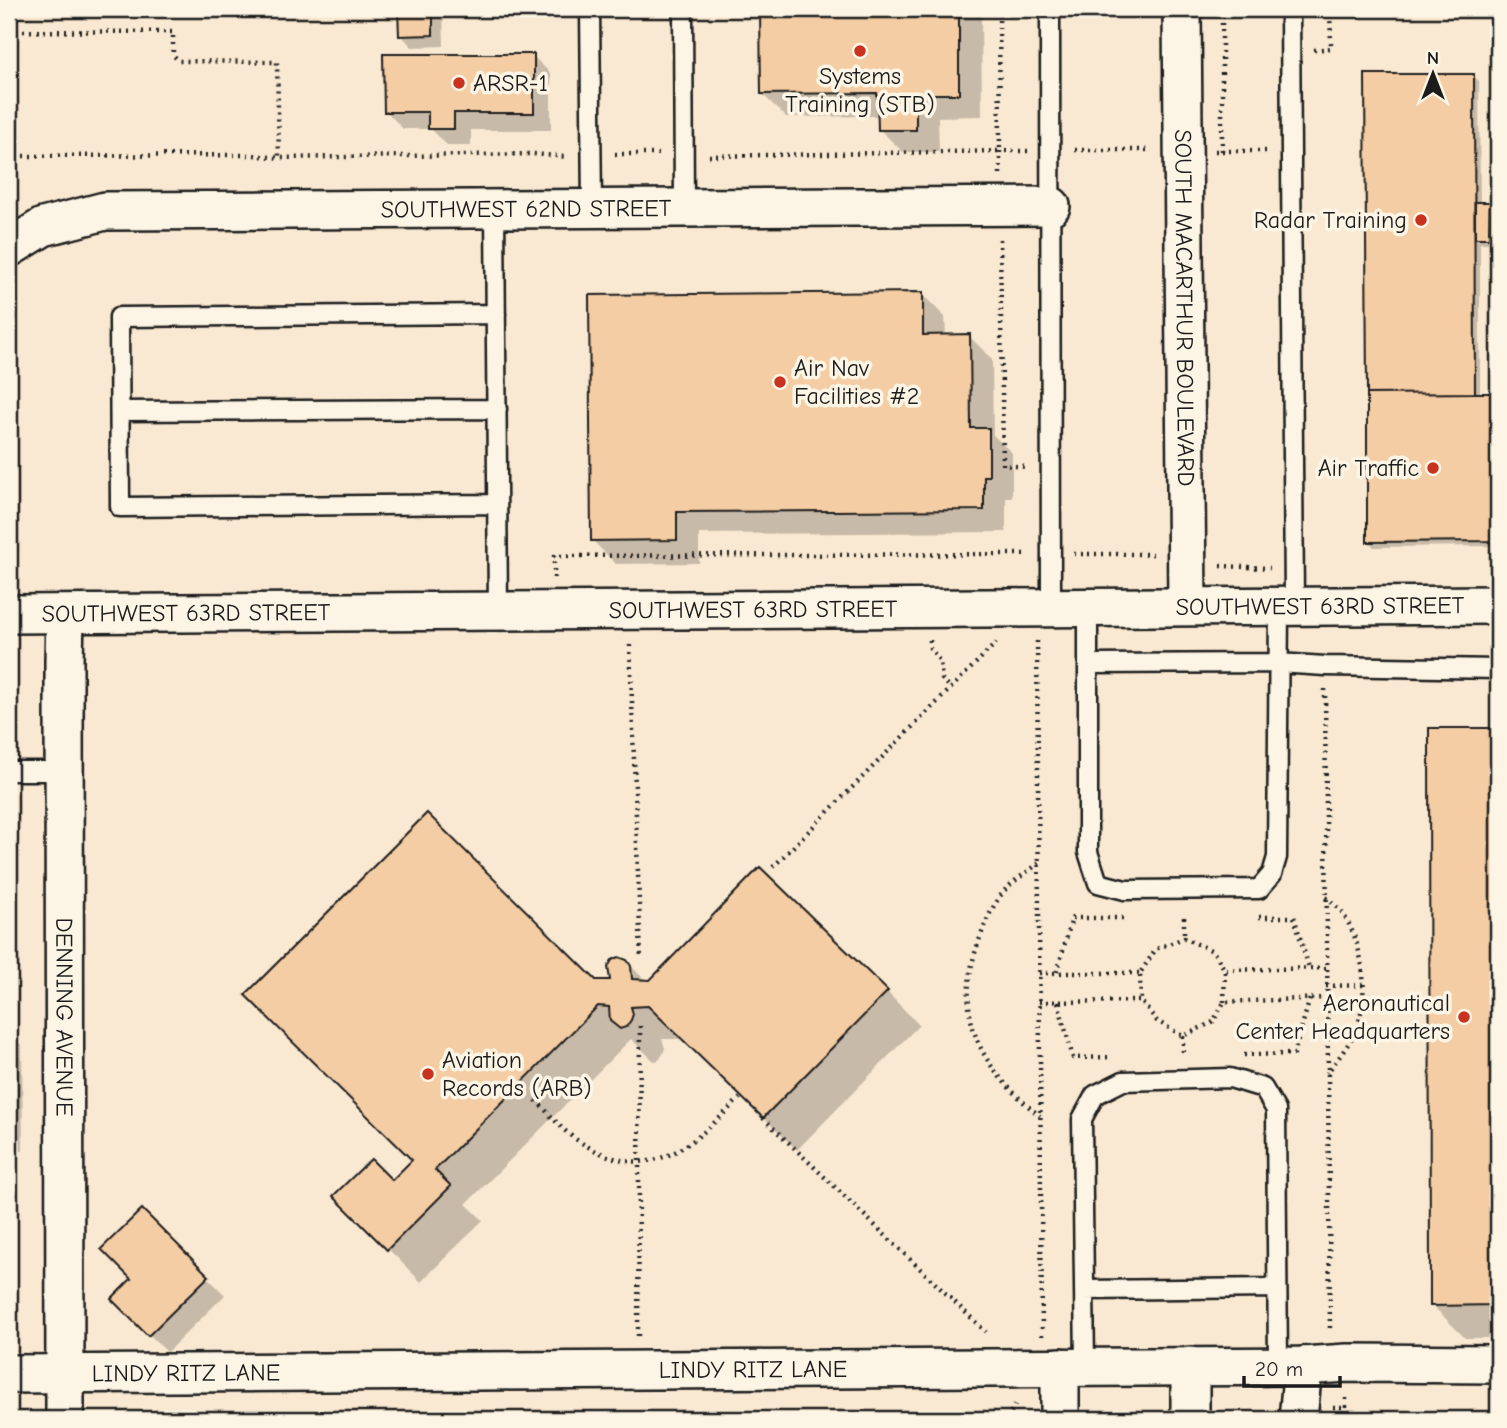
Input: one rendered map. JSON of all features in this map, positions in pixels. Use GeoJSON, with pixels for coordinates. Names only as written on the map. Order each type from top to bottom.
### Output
{"type":"FeatureCollection","features":[{"type":"Feature","properties":{"kind":"street","name":"SOUTH MACARTHUR BOULEVARD"},"geometry":{"type":"LineString","coordinates":[[1182,9],[1187,606]]}},
{"type":"Feature","properties":{"kind":"street","name":"SOUTHWEST 62ND STREET"},"geometry":{"type":"LineString","coordinates":[[9,248],[43,227],[105,211],[1051,206]]}},
{"type":"Feature","properties":{"kind":"street","name":"SOUTHWEST 63RD STREET"},"geometry":{"type":"LineString","coordinates":[[9,614],[1051,607],[1088,621],[1187,606],[1498,605]]}},
{"type":"Feature","properties":{"kind":"street","name":"DENNING AVENUE"},"geometry":{"type":"LineString","coordinates":[[65,615],[65,1419]]}},
{"type":"Feature","properties":{"kind":"street","name":"LINDY RITZ LANE"},"geometry":{"type":"LineString","coordinates":[[9,1374],[1076,1359],[1190,1366],[1304,1358],[1347,1363],[1498,1364]]}},
{"type":"Feature","properties":{"kind":"street"},"geometry":{"type":"LineString","coordinates":[[1304,1358],[1312,1414]]}},
{"type":"Feature","properties":{"kind":"street"},"geometry":{"type":"LineString","coordinates":[[1060,1419],[1076,1359]]}},
{"type":"Feature","properties":{"kind":"street"},"geometry":{"type":"LineString","coordinates":[[1190,1366],[1190,1419]]}},
{"type":"Feature","properties":{"kind":"lane"},"geometry":{"type":"LineString","coordinates":[[590,9],[592,208]]}},
{"type":"Feature","properties":{"kind":"lane"},"geometry":{"type":"LineString","coordinates":[[683,9],[684,208]]}},
{"type":"Feature","properties":{"kind":"lane"},"geometry":{"type":"LineString","coordinates":[[1049,9],[1051,607]]}},
{"type":"Feature","properties":{"kind":"lane"},"geometry":{"type":"LineString","coordinates":[[1088,621],[1088,852],[1098,883],[1125,890],[1259,889],[1272,874],[1277,857],[1278,663],[1286,606],[1290,9]]}},
{"type":"Feature","properties":{"kind":"lane"},"geometry":{"type":"LineString","coordinates":[[495,208],[498,612]]}},
{"type":"Feature","properties":{"kind":"lane"},"geometry":{"type":"LineString","coordinates":[[496,314],[119,317],[120,507],[497,504]]}},
{"type":"Feature","properties":{"kind":"lane"},"geometry":{"type":"LineString","coordinates":[[120,411],[497,409]]}},
{"type":"Feature","properties":{"kind":"lane"},"geometry":{"type":"LineString","coordinates":[[1088,664],[1278,663],[1498,669]]}},
{"type":"Feature","properties":{"kind":"lane"},"geometry":{"type":"LineString","coordinates":[[9,771],[64,771]]}},
{"type":"Feature","properties":{"kind":"lane"},"geometry":{"type":"LineString","coordinates":[[1076,1359],[1084,1290],[1082,1119],[1095,1095],[1123,1081],[1230,1078],[1263,1088],[1276,1110],[1277,1289],[1304,1358]]}},
{"type":"Feature","properties":{"kind":"lane"},"geometry":{"type":"LineString","coordinates":[[1084,1290],[1277,1289]]}},
{"type":"Feature","properties":{"kind":"path"},"geometry":{"type":"LineString","coordinates":[[1222,9],[1222,151]]}},
{"type":"Feature","properties":{"kind":"path"},"geometry":{"type":"LineString","coordinates":[[9,31],[173,32],[173,55],[179,61],[277,62],[279,158],[253,155],[9,156]]}},
{"type":"Feature","properties":{"kind":"path"},"geometry":{"type":"LineString","coordinates":[[1000,151],[1003,465],[1032,467]]}},
{"type":"Feature","properties":{"kind":"path"},"geometry":{"type":"LineString","coordinates":[[1076,1359],[1042,1343],[1037,637],[1088,621]]}},
{"type":"Feature","properties":{"kind":"path"},"geometry":{"type":"LineString","coordinates":[[929,636],[930,648],[940,661],[942,679],[951,688]]}},
{"type":"Feature","properties":{"kind":"path"},"geometry":{"type":"LineString","coordinates":[[773,867],[1001,638]]}},
{"type":"Feature","properties":{"kind":"path"},"geometry":{"type":"LineString","coordinates":[[630,640],[641,959]]}},
{"type":"Feature","properties":{"kind":"path"},"geometry":{"type":"LineString","coordinates":[[1304,1358],[1327,1073],[1325,666]]}},
{"type":"Feature","properties":{"kind":"path"},"geometry":{"type":"LineString","coordinates":[[1039,863],[1005,890],[989,914],[976,948],[969,990],[973,1033],[987,1062],[1012,1094],[1040,1117]]}},
{"type":"Feature","properties":{"kind":"path"},"geometry":{"type":"LineString","coordinates":[[1326,897],[1344,915],[1349,925],[1357,945],[1365,985],[1360,1019],[1345,1050],[1327,1073]]}},
{"type":"Feature","properties":{"kind":"path"},"geometry":{"type":"LineString","coordinates":[[1253,917],[1294,916],[1309,968]]}},
{"type":"Feature","properties":{"kind":"path"},"geometry":{"type":"LineString","coordinates":[[1170,917],[1198,917]]}},
{"type":"Feature","properties":{"kind":"path"},"geometry":{"type":"LineString","coordinates":[[1184,917],[1184,939]]}},
{"type":"Feature","properties":{"kind":"path"},"geometry":{"type":"LineString","coordinates":[[1057,972],[1072,918],[1128,918]]}},
{"type":"Feature","properties":{"kind":"path"},"geometry":{"type":"LineString","coordinates":[[1184,939],[1213,951],[1225,970],[1224,1002],[1213,1022],[1183,1036],[1157,1021],[1141,1001],[1140,973],[1156,949],[1184,939]]}},
{"type":"Feature","properties":{"kind":"path"},"geometry":{"type":"LineString","coordinates":[[1225,970],[1326,968]]}},
{"type":"Feature","properties":{"kind":"path"},"geometry":{"type":"LineString","coordinates":[[1040,973],[1140,973]]}},
{"type":"Feature","properties":{"kind":"path"},"geometry":{"type":"LineString","coordinates":[[1326,986],[1365,985]]}},
{"type":"Feature","properties":{"kind":"path"},"geometry":{"type":"LineString","coordinates":[[1238,1055],[1294,1054],[1310,998]]}},
{"type":"Feature","properties":{"kind":"path"},"geometry":{"type":"LineString","coordinates":[[1224,1002],[1326,998]]}},
{"type":"Feature","properties":{"kind":"path"},"geometry":{"type":"LineString","coordinates":[[1040,1002],[1141,1001]]}},
{"type":"Feature","properties":{"kind":"path"},"geometry":{"type":"LineString","coordinates":[[1058,1002],[1073,1058],[1114,1057]]}},
{"type":"Feature","properties":{"kind":"path"},"geometry":{"type":"LineString","coordinates":[[638,1344],[640,1024]]}},
{"type":"Feature","properties":{"kind":"path"},"geometry":{"type":"LineString","coordinates":[[1169,1056],[1183,1056],[1183,1036]]}},
{"type":"Feature","properties":{"kind":"path"},"geometry":{"type":"LineString","coordinates":[[536,1100],[572,1137],[604,1155],[638,1163],[672,1155],[703,1134],[740,1098]]}},
{"type":"Feature","properties":{"kind":"path"},"geometry":{"type":"LineString","coordinates":[[763,1118],[987,1333]]}},
{"type":"Feature","properties":{"kind":"path"},"geometry":{"type":"LineString","coordinates":[[1312,1414],[1346,1408],[1346,1396]]}},
{"type":"Feature","properties":{"kind":"path"},"geometry":{"type":"LineString","coordinates":[[1010,1419],[1017,1401]]}},
{"type":"Feature","properties":{"kind":"shaded area"},"geometry":{"type":"Polygon","coordinates":[[[9,9],[1498,9],[1498,1419],[9,1419],[9,9]]]}},
{"type":"Feature","properties":{"kind":"building"},"geometry":{"type":"Polygon","coordinates":[[[398,9],[433,9],[433,35],[399,36],[398,9]]]}},
{"type":"Feature","properties":{"kind":"building","name":"Systems Training (STB)"},"geometry":{"type":"Polygon","coordinates":[[[760,9],[959,9],[959,94],[916,94],[916,130],[878,130],[877,93],[761,94],[760,9]]]}},
{"type":"Feature","properties":{"kind":"building","name":"ARSR-1"},"geometry":{"type":"Polygon","coordinates":[[[383,54],[534,54],[534,113],[454,113],[454,129],[428,129],[428,112],[384,112],[383,54]]]}},
{"type":"Feature","properties":{"kind":"building","name":"Radar Training"},"geometry":{"type":"Polygon","coordinates":[[[1365,74],[1474,74],[1475,393],[1367,394],[1365,74]]]}},
{"type":"Feature","properties":{"kind":"building"},"geometry":{"type":"Polygon","coordinates":[[[1475,202],[1490,202],[1489,238],[1475,238],[1475,202]]]}},
{"type":"Feature","properties":{"kind":"building","name":"Air Nav Facilities #2"},"geometry":{"type":"Polygon","coordinates":[[[923,292],[923,335],[970,334],[971,428],[989,428],[989,476],[984,476],[984,510],[677,512],[677,540],[591,541],[589,295],[923,292]]]}},
{"type":"Feature","properties":{"kind":"building","name":"Air Traffic"},"geometry":{"type":"Polygon","coordinates":[[[1498,393],[1498,541],[1367,542],[1367,394],[1498,393]]]}},
{"type":"Feature","properties":{"kind":"building","name":"Aeronautical Center Headquarters"},"geometry":{"type":"Polygon","coordinates":[[[1429,728],[1498,728],[1498,1305],[1430,1306],[1429,728]]]}},
{"type":"Feature","properties":{"kind":"building","name":"Aviation Records (ARB)"},"geometry":{"type":"Polygon","coordinates":[[[427,813],[596,980],[610,980],[608,967],[612,960],[619,957],[627,960],[631,966],[632,979],[650,980],[760,867],[888,991],[763,1118],[648,1006],[631,1007],[631,1020],[626,1027],[620,1029],[610,1021],[609,1007],[598,1006],[435,1170],[451,1186],[387,1250],[333,1196],[371,1159],[392,1180],[412,1160],[245,995],[427,813]]]}},
{"type":"Feature","properties":{"kind":"building"},"geometry":{"type":"Polygon","coordinates":[[[142,1209],[209,1276],[148,1336],[111,1299],[131,1279],[101,1249],[142,1209]]]}},
{"type":"Feature","properties":{"kind":"place","name":"Systems Training (STB)"},"geometry":{"type":"Point","coordinates":[860,51]}},
{"type":"Feature","properties":{"kind":"place","name":"ARSR-1"},"geometry":{"type":"Point","coordinates":[459,83]}},
{"type":"Feature","properties":{"kind":"place","name":"Radar Training"},"geometry":{"type":"Point","coordinates":[1421,220]}},
{"type":"Feature","properties":{"kind":"place","name":"Air Nav Facilities #2"},"geometry":{"type":"Point","coordinates":[780,382]}},
{"type":"Feature","properties":{"kind":"place","name":"Air Traffic"},"geometry":{"type":"Point","coordinates":[1433,468]}},
{"type":"Feature","properties":{"kind":"place","name":"Aeronautical Center Headquarters"},"geometry":{"type":"Point","coordinates":[1464,1017]}},
{"type":"Feature","properties":{"kind":"place","name":"Aviation Records (ARB)"},"geometry":{"type":"Point","coordinates":[428,1074]}}]}
